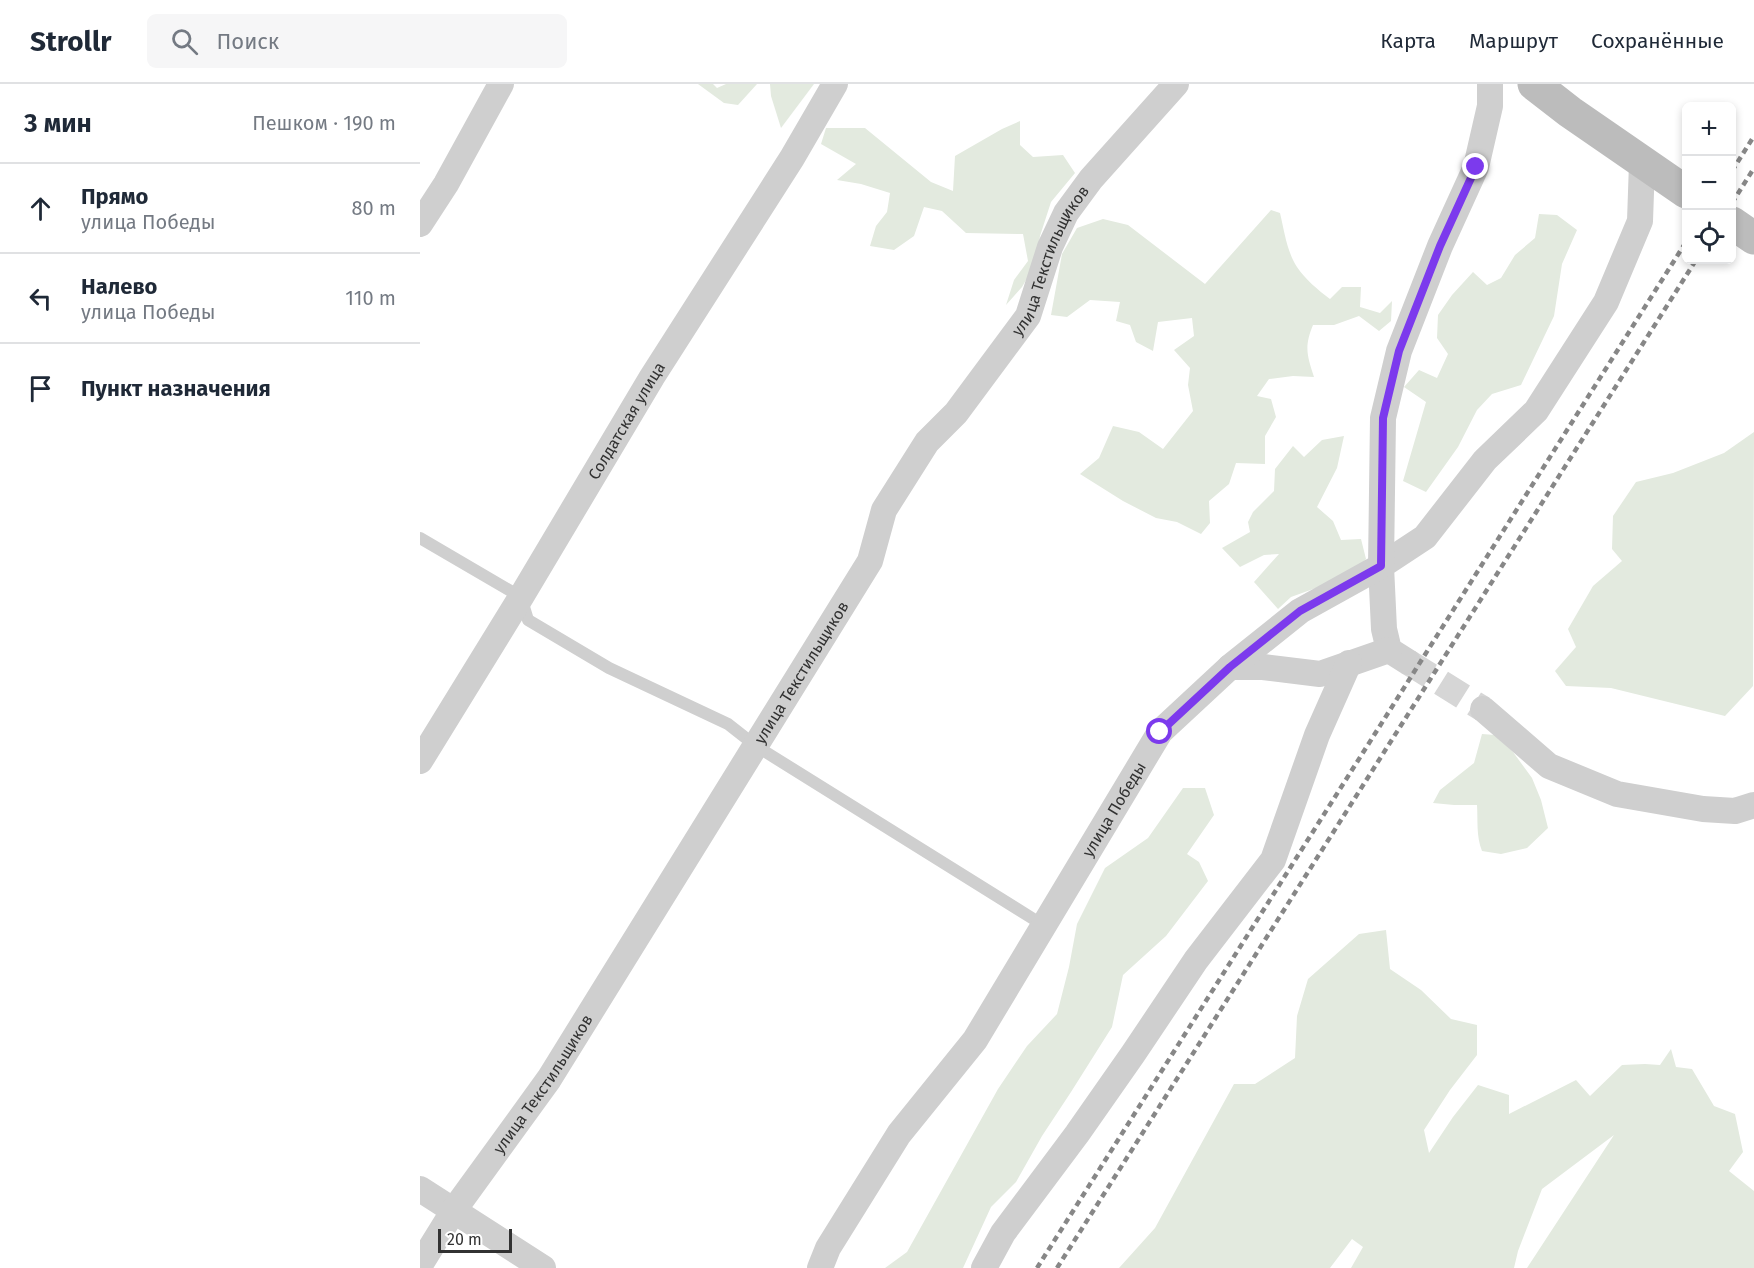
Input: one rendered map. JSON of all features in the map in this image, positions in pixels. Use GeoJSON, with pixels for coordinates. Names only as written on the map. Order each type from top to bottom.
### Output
{"type":"FeatureCollection","features":[{"type":"Feature","properties":{"kind":"street"},"geometry":{"type":"LineString","coordinates":[[420,224],[446,184],[501,84]]}},
{"type":"Feature","properties":{"kind":"street","name":"Солдатская улица"},"geometry":{"type":"LineString","coordinates":[[420,761],[521,597],[652,376],[792,158],[835,84]]}},
{"type":"Feature","properties":{"kind":"street","name":"улица Текстильщиков"},"geometry":{"type":"LineString","coordinates":[[420,1265],[454,1210],[549,1079],[870,561],[884,510],[927,442],[956,413],[1028,316],[1050,247],[1066,213],[1091,179],[1176,84]]}},
{"type":"Feature","properties":{"kind":"street"},"geometry":{"type":"LineString","coordinates":[[1230,667],[1263,667],[1320,674],[1349,663],[1399,656],[1384,629],[1381,566],[1383,418],[1399,351],[1440,246],[1476,167],[1490,106],[1490,84]]}},
{"type":"Feature","properties":{"kind":"street"},"geometry":{"type":"LineString","coordinates":[[1534,84],[1570,112],[1682,189]]}},
{"type":"Feature","properties":{"kind":"street","name":"улица Победы"},"geometry":{"type":"LineString","coordinates":[[820,1268],[828,1248],[899,1134],[975,1040],[1160,732],[1230,667],[1300,611],[1381,566],[1425,537],[1485,460],[1536,411],[1606,302],[1640,221],[1642,163]]}},
{"type":"Feature","properties":{"kind":"street"},"geometry":{"type":"LineString","coordinates":[[1736,226],[1754,238]]}},
{"type":"Feature","properties":{"kind":"street"},"geometry":{"type":"LineString","coordinates":[[984,1268],[1003,1233],[1077,1134],[1196,960],[1273,860],[1317,735],[1349,663]]}},
{"type":"Feature","properties":{"kind":"street"},"geometry":{"type":"LineString","coordinates":[[1483,709],[1549,766],[1617,794],[1703,809],[1735,811],[1754,805]]}},
{"type":"Feature","properties":{"kind":"street"},"geometry":{"type":"LineString","coordinates":[[420,1189],[543,1268]]}},
{"type":"Feature","properties":{"kind":"lane"},"geometry":{"type":"LineString","coordinates":[[420,538],[521,597],[528,620],[609,668],[728,724],[756,746],[1043,925]]}},
{"type":"Feature","properties":{"kind":"shaded area"},"geometry":{"type":"Polygon","coordinates":[[[698,84],[713,84],[717,88],[726,84],[757,84],[738,105],[724,103],[698,84]]]}},
{"type":"Feature","properties":{"kind":"shaded area"},"geometry":{"type":"Polygon","coordinates":[[[770,84],[814,84],[781,128],[771,96],[770,84]]]}},
{"type":"Feature","properties":{"kind":"shaded area"},"geometry":{"type":"Polygon","coordinates":[[[1020,121],[1020,145],[1033,157],[1063,155],[1075,173],[1051,202],[1040,236],[1036,263],[1022,287],[1006,305],[1014,280],[1028,261],[1023,234],[966,233],[942,211],[924,207],[914,236],[894,250],[870,246],[876,226],[887,212],[890,193],[861,184],[837,180],[856,164],[821,144],[826,128],[865,128],[931,182],[953,191],[955,156],[1020,121]]]}},
{"type":"Feature","properties":{"kind":"shaded area"},"geometry":{"type":"Polygon","coordinates":[[[1271,210],[1280,213],[1291,255],[1300,271],[1312,284],[1330,299],[1342,287],[1361,287],[1360,307],[1380,313],[1392,301],[1391,321],[1379,331],[1359,316],[1334,325],[1313,325],[1308,339],[1308,351],[1314,377],[1293,376],[1269,379],[1257,396],[1271,399],[1276,417],[1265,436],[1265,464],[1236,463],[1229,484],[1209,501],[1210,523],[1201,534],[1177,522],[1156,518],[1123,501],[1080,474],[1099,458],[1113,426],[1139,432],[1163,449],[1193,411],[1188,385],[1190,368],[1174,350],[1194,336],[1192,318],[1158,322],[1153,351],[1136,342],[1130,325],[1116,321],[1120,302],[1090,300],[1067,317],[1051,315],[1062,254],[1077,228],[1103,219],[1128,225],[1205,284],[1271,210]]]}},
{"type":"Feature","properties":{"kind":"shaded area"},"geometry":{"type":"Polygon","coordinates":[[[1539,214],[1557,215],[1577,230],[1562,264],[1554,316],[1521,385],[1492,394],[1477,410],[1458,447],[1426,492],[1403,481],[1426,402],[1404,387],[1419,370],[1437,378],[1448,354],[1437,338],[1438,315],[1473,272],[1487,285],[1501,278],[1515,255],[1535,238],[1539,214]]]}},
{"type":"Feature","properties":{"kind":"shaded area"},"geometry":{"type":"Polygon","coordinates":[[[1754,432],[1753,686],[1725,716],[1611,688],[1566,686],[1555,671],[1576,647],[1568,629],[1593,586],[1622,561],[1612,549],[1613,516],[1636,482],[1673,473],[1724,453],[1754,432]]]}},
{"type":"Feature","properties":{"kind":"shaded area"},"geometry":{"type":"Polygon","coordinates":[[[1344,436],[1337,468],[1317,507],[1333,521],[1341,540],[1361,539],[1366,559],[1357,570],[1291,597],[1278,609],[1254,582],[1279,554],[1264,555],[1240,567],[1222,548],[1250,532],[1248,522],[1253,512],[1274,491],[1275,469],[1293,446],[1304,457],[1322,440],[1344,436]]]}},
{"type":"Feature","properties":{"kind":"shaded area"},"geometry":{"type":"Polygon","coordinates":[[[1482,734],[1495,735],[1513,752],[1532,778],[1541,800],[1548,828],[1527,848],[1501,854],[1482,851],[1478,834],[1477,805],[1433,803],[1440,790],[1474,763],[1482,734]]]}},
{"type":"Feature","properties":{"kind":"shaded area"},"geometry":{"type":"Polygon","coordinates":[[[1183,788],[1205,788],[1214,815],[1187,854],[1199,862],[1208,881],[1166,936],[1123,975],[1112,1027],[1042,1136],[1016,1182],[991,1207],[963,1268],[885,1268],[907,1252],[998,1089],[1027,1046],[1057,1014],[1077,924],[1105,868],[1148,838],[1183,788]]]}},
{"type":"Feature","properties":{"kind":"shaded area"},"geometry":{"type":"Polygon","coordinates":[[[1386,930],[1390,969],[1421,990],[1451,1019],[1477,1025],[1477,1055],[1450,1090],[1424,1130],[1429,1153],[1478,1085],[1509,1095],[1509,1114],[1576,1080],[1590,1096],[1622,1065],[1660,1065],[1671,1049],[1676,1067],[1692,1069],[1714,1106],[1735,1114],[1743,1152],[1729,1171],[1754,1191],[1754,1268],[1527,1268],[1614,1135],[1542,1189],[1518,1251],[1514,1268],[1351,1268],[1363,1247],[1352,1239],[1330,1268],[1119,1268],[1155,1228],[1234,1084],[1255,1084],[1295,1058],[1297,1016],[1308,979],[1359,934],[1386,930]]]}},
{"type":"Feature","properties":{"kind":"tunnel"},"geometry":{"type":"LineString","coordinates":[[1408,662],[1483,709]]}},
{"type":"Feature","properties":{"kind":"railway"},"geometry":{"type":"LineString","coordinates":[[1736,165],[1754,136]]}},
{"type":"Feature","properties":{"kind":"railway"},"geometry":{"type":"LineString","coordinates":[[1736,197],[1754,168]]}},
{"type":"Feature","properties":{"kind":"railway"},"geometry":{"type":"LineString","coordinates":[[1037,1268],[1682,248]]}},
{"type":"Feature","properties":{"kind":"railway"},"geometry":{"type":"LineString","coordinates":[[1057,1268],[1693,264]]}},
{"type":"Feature","properties":{"kind":"route"},"geometry":{"type":"LineString","coordinates":[[1160,732],[1230,667],[1300,611],[1381,566],[1383,418],[1399,351],[1440,246],[1476,167]]}}]}
